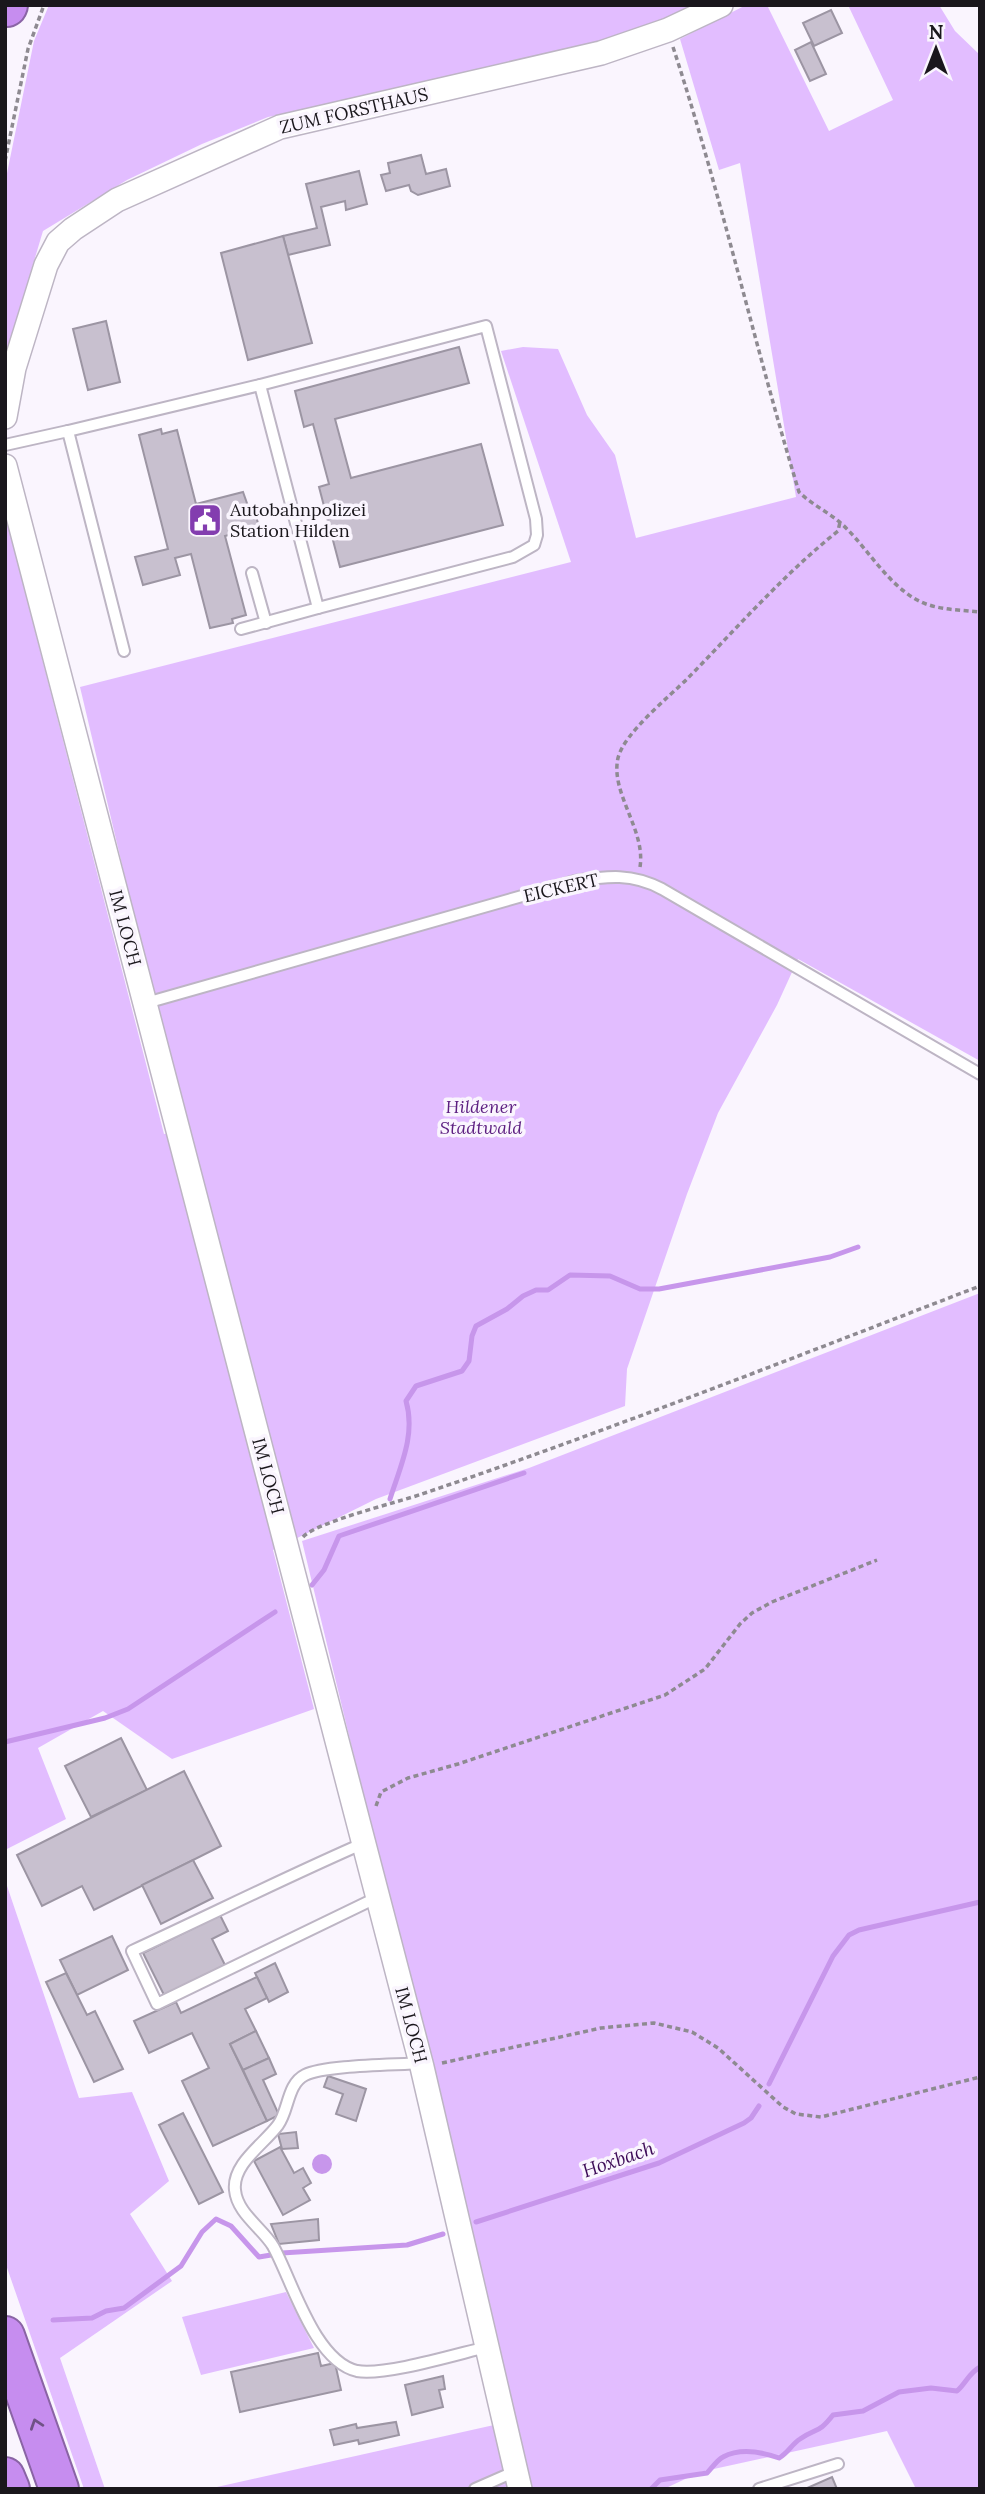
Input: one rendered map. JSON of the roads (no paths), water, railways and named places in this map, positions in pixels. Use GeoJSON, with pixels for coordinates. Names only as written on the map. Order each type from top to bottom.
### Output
{"type":"FeatureCollection","features":[{"type":"Feature","properties":{"kind":"highway"},"geometry":{"type":"LineString","coordinates":[[5,2336],[59,2489]]}},
{"type":"Feature","properties":{"kind":"highway"},"geometry":{"type":"LineString","coordinates":[[5,2477],[10,2489]]}},
{"type":"Feature","properties":{"kind":"street","name":"ZUM FORSTHAUS"},"geometry":{"type":"LineString","coordinates":[[5,416],[14,368],[46,265],[58,242],[117,200],[280,127],[601,53],[668,30],[721,5]]}},
{"type":"Feature","properties":{"kind":"street","name":"IM LOCH"},"geometry":{"type":"LineString","coordinates":[[5,466],[422,2065],[518,2480]]}},
{"type":"Feature","properties":{"kind":"lane"},"geometry":{"type":"LineString","coordinates":[[5,445],[260,385],[486,326],[537,519],[534,545],[513,557],[241,629]]}},
{"type":"Feature","properties":{"kind":"lane"},"geometry":{"type":"LineString","coordinates":[[260,385],[318,608]]}},
{"type":"Feature","properties":{"kind":"lane"},"geometry":{"type":"LineString","coordinates":[[68,431],[124,651]]}},
{"type":"Feature","properties":{"kind":"lane"},"geometry":{"type":"LineString","coordinates":[[252,573],[266,622]]}},
{"type":"Feature","properties":{"kind":"lane","name":"EICKERT"},"geometry":{"type":"LineString","coordinates":[[146,1003],[575,881],[601,877],[636,878],[662,889],[980,1074]]}},
{"type":"Feature","properties":{"kind":"lane"},"geometry":{"type":"LineString","coordinates":[[364,1843],[280,1879],[132,1951],[157,2004],[378,1897]]}},
{"type":"Feature","properties":{"kind":"lane"},"geometry":{"type":"LineString","coordinates":[[422,2065],[323,2070],[304,2075],[293,2087],[276,2128],[237,2174],[235,2188],[238,2201],[274,2247],[307,2319],[332,2356],[346,2367],[359,2371],[382,2371],[488,2347]]}},
{"type":"Feature","properties":{"kind":"lane"},"geometry":{"type":"LineString","coordinates":[[760,2489],[838,2464]]}},
{"type":"Feature","properties":{"kind":"lane"},"geometry":{"type":"LineString","coordinates":[[475,2489],[518,2480]]}},
{"type":"Feature","properties":{"kind":"waterway"},"geometry":{"type":"LineString","coordinates":[[390,1499],[408,1439],[409,1414],[406,1401],[416,1386],[462,1371],[469,1361],[476,1326],[507,1309],[523,1296],[536,1290],[548,1290],[570,1275],[610,1276],[640,1289],[659,1289],[830,1257],[858,1247]]}},
{"type":"Feature","properties":{"kind":"waterway"},"geometry":{"type":"LineString","coordinates":[[312,1585],[324,1570],[339,1536],[524,1473]]}},
{"type":"Feature","properties":{"kind":"waterway"},"geometry":{"type":"LineString","coordinates":[[5,1742],[105,1718],[128,1709],[275,1612]]}},
{"type":"Feature","properties":{"kind":"waterway","name":"Hoxbach"},"geometry":{"type":"LineString","coordinates":[[769,2084],[833,1956],[849,1935],[859,1930],[980,1902]]}},
{"type":"Feature","properties":{"kind":"waterway","name":"Hoxbach"},"geometry":{"type":"LineString","coordinates":[[476,2222],[659,2163],[744,2123],[759,2106]]}},
{"type":"Feature","properties":{"kind":"waterway","name":"Hoxbach"},"geometry":{"type":"LineString","coordinates":[[53,2320],[92,2318],[106,2311],[124,2308],[181,2266],[202,2232],[216,2219],[231,2226],[259,2257],[271,2255]]}},
{"type":"Feature","properties":{"kind":"waterway","name":"Hoxbach"},"geometry":{"type":"LineString","coordinates":[[282,2253],[407,2245],[443,2234]]}},
{"type":"Feature","properties":{"kind":"waterway"},"geometry":{"type":"LineString","coordinates":[[651,2489],[660,2480],[707,2473],[721,2458],[730,2454],[758,2453],[779,2458],[797,2441],[821,2428],[833,2415],[863,2411],[899,2392],[931,2388],[957,2391],[980,2367]]}},
{"type":"Feature","properties":{"kind":"place","name":"Autobahnpolizei Station Hilden"},"geometry":{"type":"Point","coordinates":[205,520]}},
{"type":"Feature","properties":{"kind":"park label","name":"Hildener Stadtwald"},"geometry":{"type":"Point","coordinates":[481,1117]}}]}
